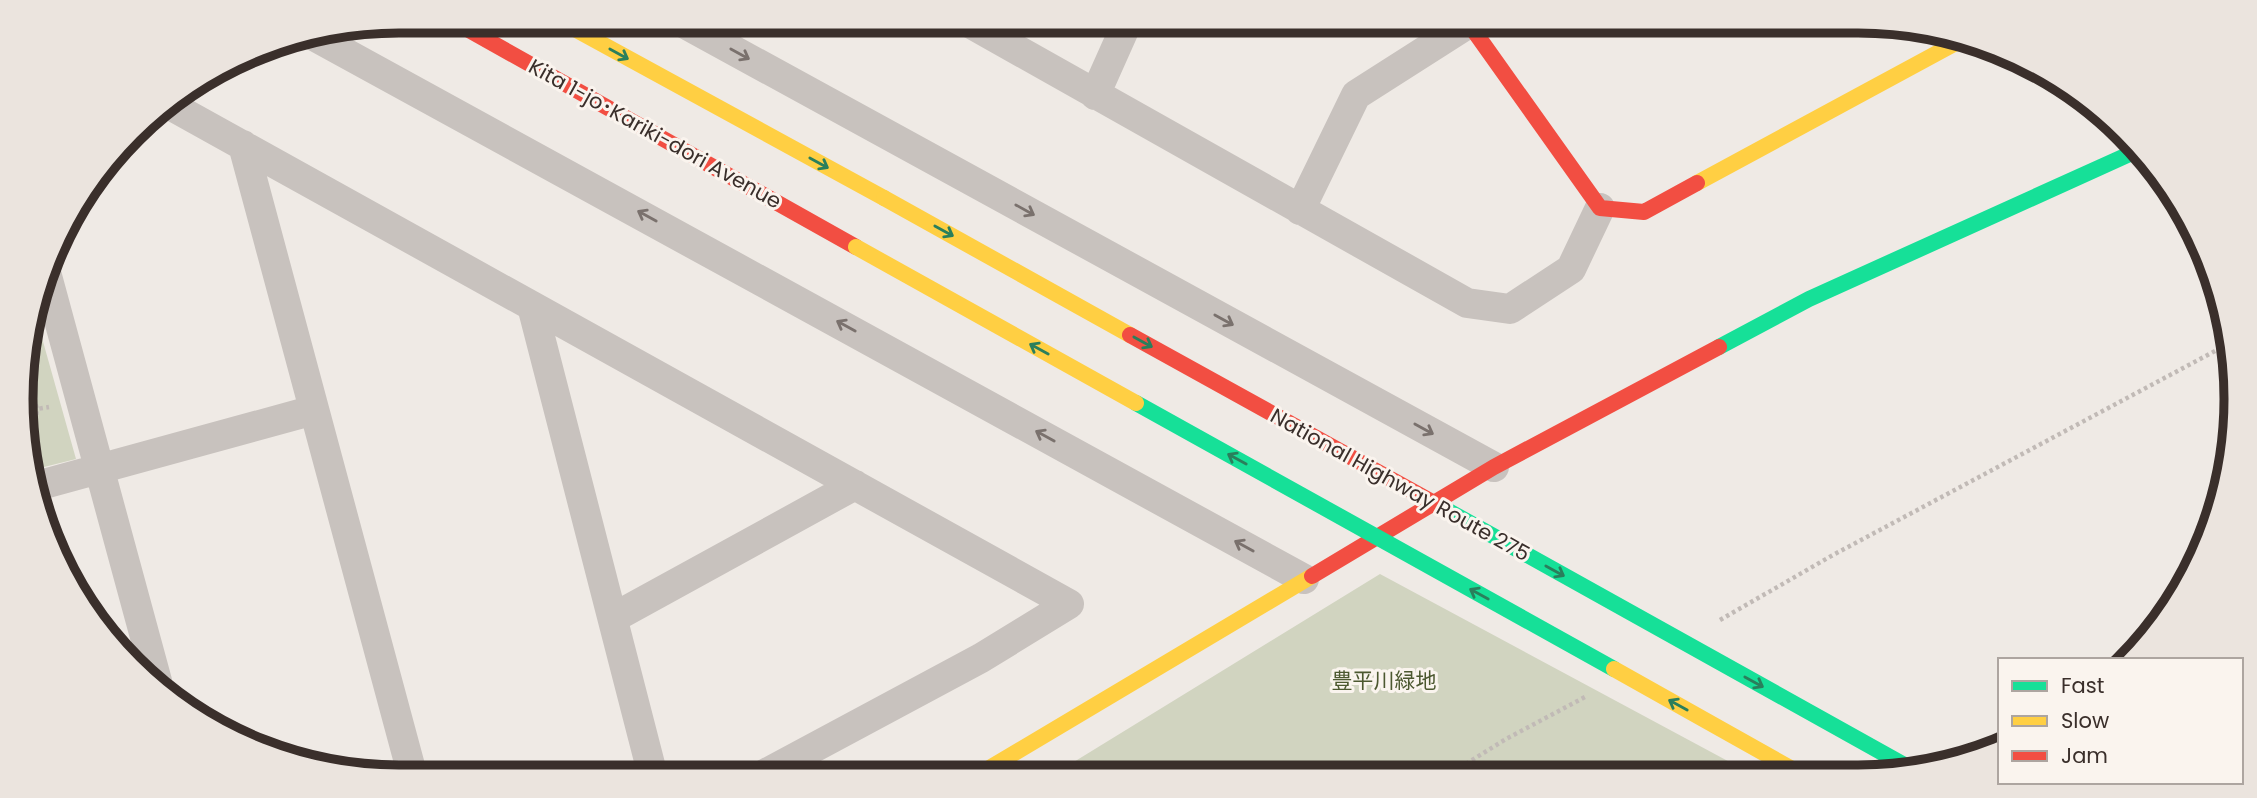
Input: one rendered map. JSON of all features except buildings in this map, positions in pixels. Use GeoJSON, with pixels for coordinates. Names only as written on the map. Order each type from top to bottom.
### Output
{"type":"FeatureCollection","features":[{"type":"Feature","properties":{"kind":"main road","name":"Kita 1-jo･Kariki-dori Avenue"},"geometry":{"type":"LineString","coordinates":[[474,33],[1785,765]]}},
{"type":"Feature","properties":{"kind":"main road","name":"National Highway Route 275"},"geometry":{"type":"LineString","coordinates":[[581,33],[884,198],[1900,763]]}},
{"type":"Feature","properties":{"kind":"main road"},"geometry":{"type":"LineString","coordinates":[[1477,33],[1600,208],[1644,212],[1951,46]]}},
{"type":"Feature","properties":{"kind":"main road"},"geometry":{"type":"LineString","coordinates":[[994,765],[1494,467],[1809,299],[2129,154]]}},
{"type":"Feature","properties":{"kind":"street"},"geometry":{"type":"LineString","coordinates":[[702,33],[1494,467]]}},
{"type":"Feature","properties":{"kind":"street"},"geometry":{"type":"LineString","coordinates":[[987,33],[1467,303],[1510,310],[1571,269],[1600,208]]}},
{"type":"Feature","properties":{"kind":"street"},"geometry":{"type":"LineString","coordinates":[[1095,95],[1123,33]]}},
{"type":"Feature","properties":{"kind":"street"},"geometry":{"type":"LineString","coordinates":[[1300,210],[1356,95],[1452,33]]}},
{"type":"Feature","properties":{"kind":"street"},"geometry":{"type":"LineString","coordinates":[[324,41],[1304,579]]}},
{"type":"Feature","properties":{"kind":"street"},"geometry":{"type":"LineString","coordinates":[[177,109],[1069,604],[981,658],[782,765]]}},
{"type":"Feature","properties":{"kind":"street"},"geometry":{"type":"LineString","coordinates":[[243,145],[410,765]]}},
{"type":"Feature","properties":{"kind":"street"},"geometry":{"type":"LineString","coordinates":[[51,289],[154,671]]}},
{"type":"Feature","properties":{"kind":"street"},"geometry":{"type":"LineString","coordinates":[[532,306],[650,765]]}},
{"type":"Feature","properties":{"kind":"street"},"geometry":{"type":"LineString","coordinates":[[43,484],[314,410]]}},
{"type":"Feature","properties":{"kind":"street"},"geometry":{"type":"LineString","coordinates":[[613,618],[855,485]]}},
{"type":"Feature","properties":{"kind":"path"},"geometry":{"type":"LineString","coordinates":[[1718,622],[1833,555],[2221,349]]}},
{"type":"Feature","properties":{"kind":"path"},"geometry":{"type":"LineString","coordinates":[[33,395],[37,409],[34,420]]}},
{"type":"Feature","properties":{"kind":"path"},"geometry":{"type":"LineString","coordinates":[[37,409],[63,404]]}},
{"type":"Feature","properties":{"kind":"path"},"geometry":{"type":"LineString","coordinates":[[1464,765],[1506,739],[1590,695]]}},
{"type":"Feature","properties":{"kind":"green space"},"geometry":{"type":"Polygon","coordinates":[[[40,330],[76,459],[40,468],[33,399],[40,330]]]}},
{"type":"Feature","properties":{"kind":"green space","name":"豊平川緑地"},"geometry":{"type":"Polygon","coordinates":[[[1380,574],[1735,765],[1069,765],[1380,574]]]}},
{"type":"Feature","properties":{"kind":"traffic: fast"},"geometry":{"type":"LineString","coordinates":[[1719,347],[1809,299],[2129,154]]}},
{"type":"Feature","properties":{"kind":"traffic: fast"},"geometry":{"type":"LineString","coordinates":[[1136,403],[1614,669]]}},
{"type":"Feature","properties":{"kind":"traffic: fast"},"geometry":{"type":"LineString","coordinates":[[1443,508],[1900,763]]}},
{"type":"Feature","properties":{"kind":"traffic: slow"},"geometry":{"type":"LineString","coordinates":[[582,33],[884,198]]}},
{"type":"Feature","properties":{"kind":"traffic: slow"},"geometry":{"type":"LineString","coordinates":[[1697,183],[1951,46]]}},
{"type":"Feature","properties":{"kind":"traffic: slow"},"geometry":{"type":"LineString","coordinates":[[884,198],[1130,335]]}},
{"type":"Feature","properties":{"kind":"traffic: slow"},"geometry":{"type":"LineString","coordinates":[[856,247],[1136,403]]}},
{"type":"Feature","properties":{"kind":"traffic: slow"},"geometry":{"type":"LineString","coordinates":[[994,765],[1312,576]]}},
{"type":"Feature","properties":{"kind":"traffic: slow"},"geometry":{"type":"LineString","coordinates":[[1614,669],[1785,765]]}},
{"type":"Feature","properties":{"kind":"traffic: jam"},"geometry":{"type":"LineString","coordinates":[[474,33],[856,247]]}},
{"type":"Feature","properties":{"kind":"traffic: jam"},"geometry":{"type":"LineString","coordinates":[[1476,33],[1600,208],[1644,212],[1697,183]]}},
{"type":"Feature","properties":{"kind":"traffic: jam"},"geometry":{"type":"LineString","coordinates":[[1130,335],[1443,508]]}},
{"type":"Feature","properties":{"kind":"traffic: jam"},"geometry":{"type":"LineString","coordinates":[[1312,576],[1494,467],[1719,347]]}}]}
